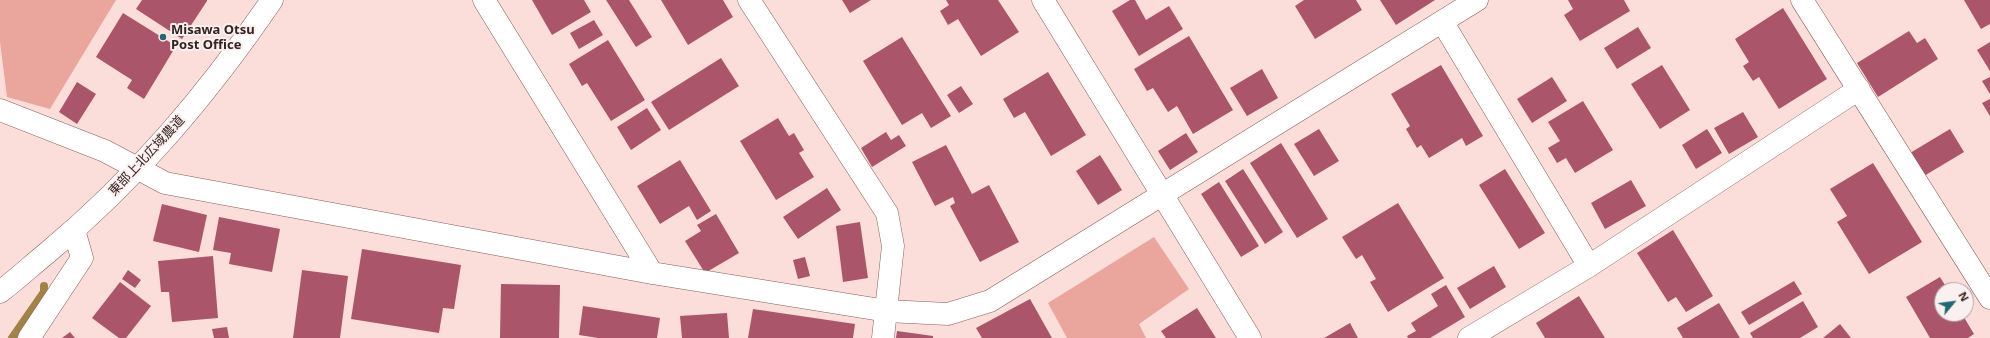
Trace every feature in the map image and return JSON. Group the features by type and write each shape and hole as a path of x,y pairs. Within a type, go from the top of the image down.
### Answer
{"street":[{"name":"東部上北広域農道","path":"0,292 74,230 139,169 206,92 272,0"},
{"path":"484,0 652,273"},
{"path":"750,0 887,213 893,246 883,338"},
{"path":"1043,0 1250,338"},
{"path":"0,110 105,151 166,183 652,273 887,311 948,314 990,301 1161,194 1443,23 1477,0"},
{"path":"1802,0 1990,298"},
{"path":"1443,23 1589,266"},
{"path":"1469,338 1589,266 1859,89"},
{"path":"29,338 82,258 74,230"}],"shaded area":[{"path":"0,0 116,0 50,109 7,97 0,42"},
{"path":"1154,237 1189,289 1139,324 1146,338 1067,338 1048,303"}],"building":[{"path":"142,0 207,1 182,39 136,9"},
{"path":"532,0 584,0 591,12 552,35"},
{"path":"606,0 629,0 652,37 636,47"},
{"path":"661,0 723,0 733,17 688,45"},
{"path":"842,0 871,0 850,13"},
{"path":"946,0 998,0 1019,32 981,56 958,19 948,25 940,11 949,5"},
{"path":"1130,0 1135,0 1146,20 1169,6 1183,29 1139,56 1112,11"},
{"path":"1304,0 1356,0 1362,10 1315,39 1295,6"},
{"path":"1380,0 1435,0 1396,25"},
{"path":"1568,0 1624,0 1630,11 1580,41 1564,15 1573,9"},
{"path":"1964,0 1990,0 1990,24 1981,29"},
{"path":"1783,8 1827,79 1779,109 1759,77 1753,81 1743,66 1749,62 1735,39"},
{"path":"123,13 176,46 144,99 127,88 132,80 96,57"},
{"path":"594,20 603,35 579,49 570,33"},
{"path":"1638,27 1651,48 1617,69 1604,48"},
{"path":"1909,31 1917,43 1925,38 1938,59 1878,97 1857,63"},
{"path":"1189,36 1233,110 1193,134 1177,106 1168,112 1153,88 1147,91 1134,69"},
{"path":"902,37 951,116 931,128 922,113 902,125 863,61"},
{"path":"608,40 645,100 611,121 587,83 582,86 569,64"},
{"path":"1990,42 1990,71 1977,50"},
{"path":"721,58 739,86 669,130 651,102"},
{"path":"1441,65 1483,136 1466,146 1462,138 1429,158 1421,145 1417,148 1406,129 1410,126 1391,94"},
{"path":"1662,65 1690,110 1660,129 1631,84"},
{"path":"1262,69 1278,98 1247,116 1230,88"},
{"path":"1048,72 1086,135 1051,156 1025,112 1014,118 1003,99"},
{"path":"1552,77 1567,101 1532,123 1517,99"},
{"path":"1990,77 1990,94 1982,81"},
{"path":"77,82 96,94 77,124 59,112"},
{"path":"961,86 973,104 959,113 947,95"},
{"path":"1990,99 1990,116 1982,103"},
{"path":"1583,101 1613,150 1575,173 1566,158 1557,163 1548,148 1560,141 1548,122"},
{"path":"647,108 661,130 631,150 617,127"},
{"path":"1743,112 1758,137 1729,154 1714,128"},
{"path":"778,118 789,136 794,133 804,150 799,153 814,177 776,200 740,141"},
{"path":"1319,129 1339,161 1314,176 1294,144"},
{"path":"1707,129 1722,153 1696,169 1682,145"},
{"path":"1950,129 1964,152 1924,176 1910,153"},
{"path":"886,132 891,140 899,135 906,146 872,167 861,148"},
{"path":"1186,133 1198,152 1170,170 1158,151"},
{"path":"1281,143 1328,219 1297,238 1250,163"},
{"path":"946,145 972,194 989,185 1019,242 980,262 950,206 955,203 953,197 935,206 912,162"},
{"path":"1100,155 1122,190 1098,205 1076,171"},
{"path":"680,160 711,211 697,220 689,206 660,224 637,186"},
{"path":"1873,163 1922,242 1869,274 1837,222 1847,216 1830,189"},
{"path":"1243,169 1283,232 1265,244 1225,181"},
{"path":"1505,169 1545,233 1519,249 1479,185"},
{"path":"1631,180 1646,206 1605,229 1591,203"},
{"path":"1219,182 1259,246 1241,257 1201,194"},
{"path":"827,188 841,210 798,239 783,217"},
{"path":"1398,203 1444,278 1388,312 1370,282 1376,279 1362,255 1356,259 1342,237"},
{"path":"162,204 207,215 199,252 153,241"},
{"path":"716,214 739,253 705,273 685,241 701,231 697,225"},
{"path":"219,217 280,229 272,272 229,264 231,253 213,250"},
{"path":"860,222 868,278 843,282 836,226"},
{"path":"1673,230 1713,296 1686,312 1676,297 1668,302 1637,253"},
{"path":"362,249 461,265 454,309 443,308 439,333 351,319"},
{"path":"213,256 218,318 172,322 169,292 161,292 158,261"},
{"path":"805,257 810,276 798,279 793,260"},
{"path":"1494,266 1506,287 1470,309 1457,288"},
{"path":"128,270 141,280 135,288 122,279"},
{"path":"302,270 348,276 340,338 293,338"},
{"path":"1940,277 1943,282 1934,282 1934,322 1967,322 1974,334 1968,338 1930,338 1906,297"},
{"path":"1794,281 1802,294 1749,325 1741,312"},
{"path":"120,282 151,306 126,338 119,338 92,318"},
{"path":"501,284 560,285 559,338 500,338"},
{"path":"1446,285 1465,317 1430,338 1408,338 1407,336 1416,331 1411,323 1438,306 1431,294"},
{"path":"1579,296 1605,338 1545,338 1536,323"},
{"path":"1030,299 1052,338 982,338 976,328"},
{"path":"1803,301 1818,327 1800,338 1753,338 1750,333"},
{"path":"1719,303 1740,338 1683,338 1677,328"},
{"path":"583,306 660,318 657,338 598,338 579,335"},
{"path":"1197,308 1216,338 1166,338 1161,331"},
{"path":"753,309 855,324 853,338 748,338"},
{"path":"727,313 729,338 682,338 680,316"},
{"path":"1350,323 1358,338 1324,338"},
{"path":"1840,324 1851,338 1823,338"},
{"path":"227,327 229,338 214,338 212,329"},
{"path":"897,331 933,336 933,338 896,338"},
{"path":"70,332 75,338 62,338"}],"waterway":[{"path":"12,338 44,292 44,286"}],"place":[{"name":"Misawa Otsu Post Office","path":"163,37"}]}
